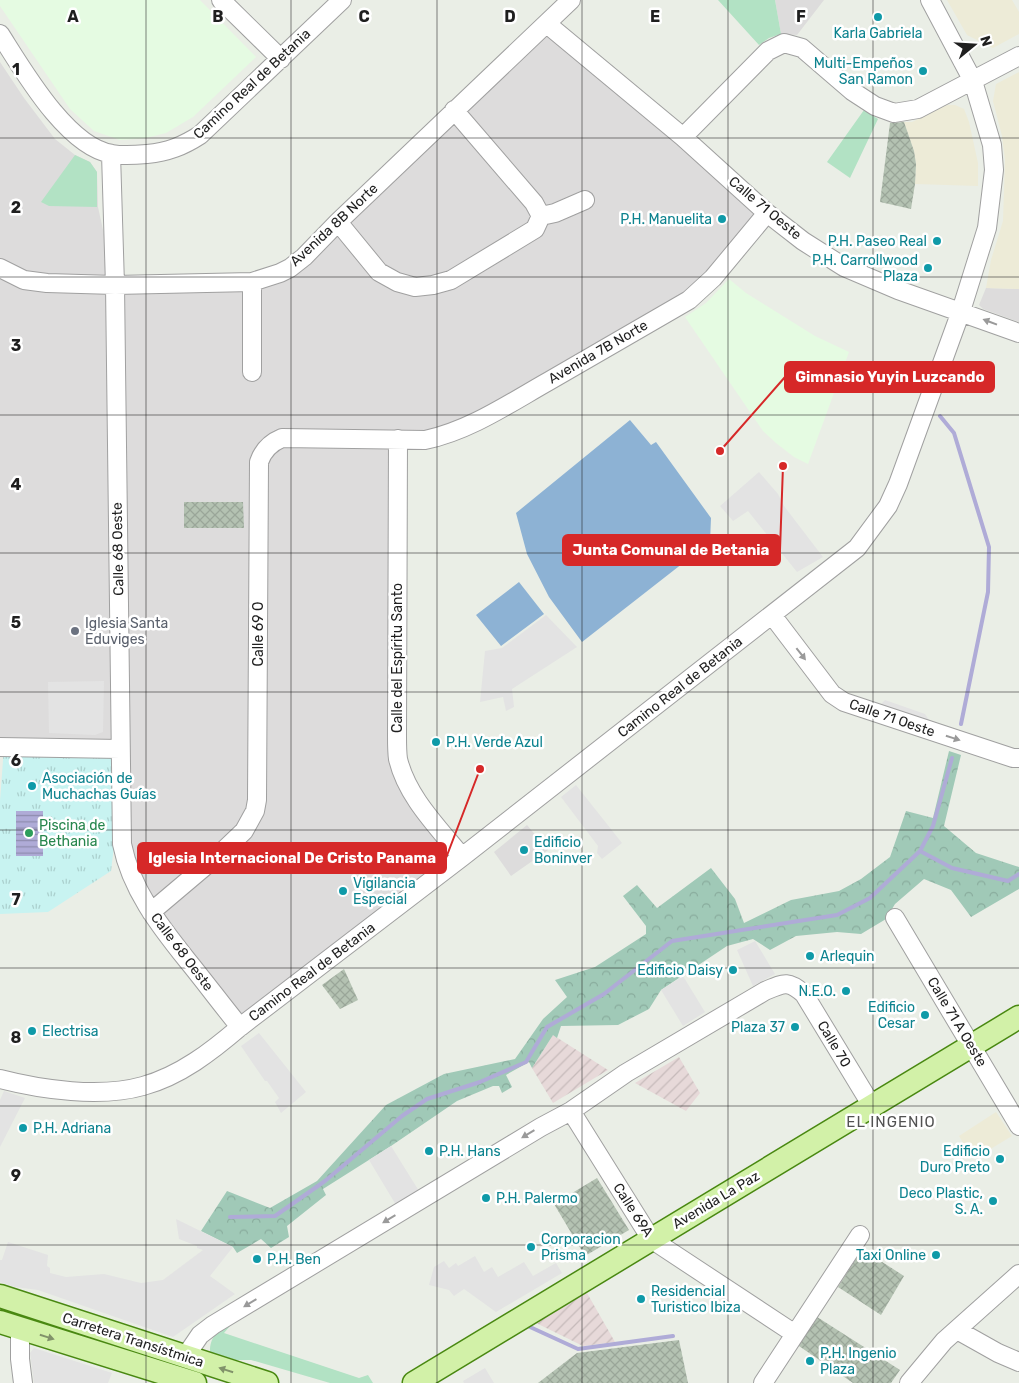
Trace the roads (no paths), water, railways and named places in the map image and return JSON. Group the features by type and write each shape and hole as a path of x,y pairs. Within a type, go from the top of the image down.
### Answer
{"main road":[{"name":"Avenida La Paz","path":"414,1383 1019,1016"},
{"name":"Carretera Transístmica","path":"0,1296 267,1383"},
{"name":"Carretera Transístmica","path":"10,1326 195,1383"}],"street":[{"path":"221,0 281,59"},
{"name":"Camino Real de Betania","path":"0,34 33,85 60,119 80,139 111,154 139,155 165,152 185,145 200,135 342,0"},
{"name":"Avenida 8B Norte","path":"0,268 24,280 47,283 115,285 252,282 280,273 304,257 454,110 571,0"},
{"name":"Camino Real de Betania","path":"0,1079 33,1086 82,1091 110,1091 143,1086 168,1076 194,1062 218,1046 240,1027 462,857 857,548 888,506 898,484 961,311 987,228 994,170 992,146 973,81 930,0"},
{"name":"Calle 71 Oeste","path":"547,24 683,137 767,213 803,241 844,267 898,290 961,311 1019,334"},
{"path":"683,137 768,51 784,43 802,48 852,91 875,106 894,113 918,109 1019,56"},
{"path":"454,110 534,203 541,216"},
{"name":"Calle 68 Oeste","path":"111,154 115,285 122,844 124,855 136,887 160,926 240,1027"},
{"path":"541,216 555,213 585,200"},
{"name":"Avenida 7B Norte","path":"398,439 425,440 443,436 473,423 689,300 713,278 767,213"},
{"path":"338,222 379,272 396,282 415,287 451,280 535,230 541,216"},
{"path":"252,282 252,372"},
{"name":"Calle 69 O","path":"151,912 222,852 244,830 255,811 257,791 258,462 262,453 274,441 282,438 398,439"},
{"name":"Calle del Espíritu Santo","path":"398,439 398,758 407,783 421,806 462,857"},
{"name":"Calle 71 Oeste","path":"772,615 832,694 844,702 1013,758 1019,758"},
{"path":"0,747 120,749"},
{"name":"Calle 71 A Oeste","path":"895,918 1019,1126"},
{"name":"Calle 70","path":"571,1111 626,1073 765,991 782,984 794,986 804,994 872,1106"},
{"path":"185,1357 200,1335 213,1325 541,1127 571,1111"},
{"name":"Calle 69A","path":"571,1111 651,1239 795,1334"},
{"path":"763,1383 860,1235"},
{"path":"909,1383 944,1341 1019,1274"},
{"path":"10,1326 20,1359 23,1383"},
{"path":"957,1330 998,1353 1019,1362"}],"waterway":[{"path":"940,416 954,433 989,547 988,592 961,724"},
{"path":"920,851 933,826 952,758"},
{"path":"230,1217 275,1216 325,1181 402,1116 427,1099 480,1082 526,1062 547,1027 604,994 672,941 837,915 870,898 920,851 952,868 1008,881 1019,874"},
{"path":"530,1327 578,1349 673,1336"}],"place":[{"name":"Karla Gabriela","path":"878,17"},
{"name":"Multi-Empeños San Ramon","path":"923,71"},
{"name":"P.H. Manuelita","path":"722,219"},
{"name":"P.H. Paseo Real","path":"937,241"},
{"name":"P.H. Carrollwood Plaza","path":"928,268"},
{"name":"Gimnasio Yuyin Luzcando","path":"720,451"},
{"name":"Junta Comunal de Betania","path":"783,466"},
{"name":"Iglesia Santa Eduviges","path":"75,631"},
{"name":"P.H. Verde Azul","path":"436,742"},
{"name":"Iglesia Internacional De Cristo Panama","path":"480,769"},
{"name":"Asociación de Muchachas Guías","path":"32,786"},
{"name":"Piscina de Bethania","path":"29,833"},
{"name":"Edificio Boninver","path":"524,850"},
{"name":"Vigilancia Especial","path":"343,891"},
{"name":"Arlequin","path":"810,956"},
{"name":"Edificio Daisy","path":"733,970"},
{"name":"N.E.O.","path":"846,991"},
{"name":"Edificio Cesar","path":"925,1015"},
{"name":"Plaza 37","path":"795,1027"},
{"name":"Electrisa","path":"32,1031"},
{"name":"P.H. Adriana","path":"23,1128"},
{"name":"P.H. Hans","path":"429,1151"},
{"name":"Edificio Duro Preto","path":"1000,1159"},
{"name":"P.H. Palermo","path":"486,1198"},
{"name":"Deco Plastic, S. A.","path":"993,1201"},
{"name":"Corporacion Prisma","path":"531,1247"},
{"name":"Taxi Online","path":"936,1255"},
{"name":"P.H. Ben","path":"257,1259"},
{"name":"Residencial Turistico Ibiza","path":"641,1299"},
{"name":"P.H. Ingenio Plaza","path":"810,1361"}],"district":[{"name":"EL INGENIO","path":"891,1122"}]}
